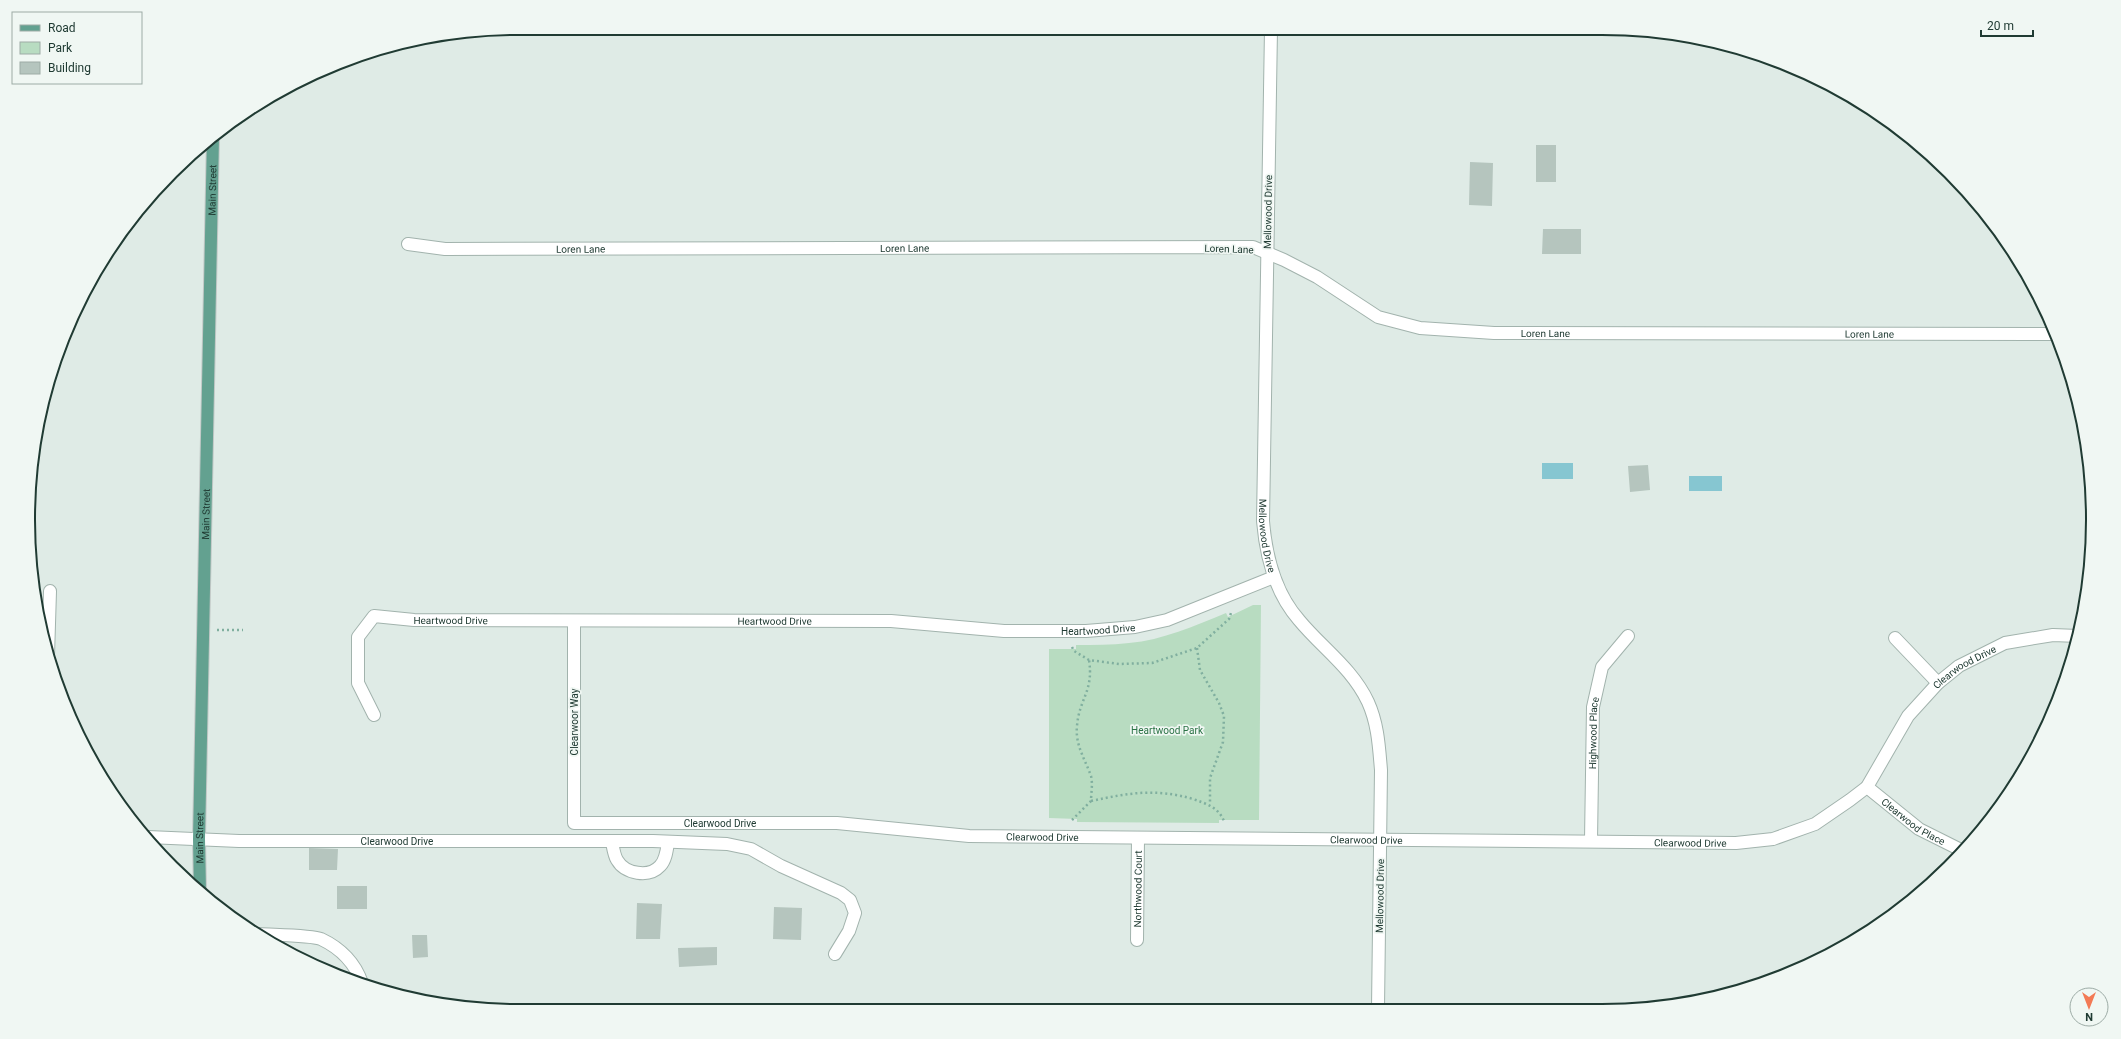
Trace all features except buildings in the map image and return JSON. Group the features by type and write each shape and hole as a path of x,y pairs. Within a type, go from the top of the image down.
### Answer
{"main road":[{"name":"Main Street","path":"200,884 199,839 202,630 213,145"}],"street":[{"name":"Mellowood Drive","path":"1271,35 1263,521 1265,543 1274,577 1284,600 1298,620 1345,666 1367,701 1378,735 1381,770 1378,1004"},
{"name":"Loren Lane","path":"408,244 445,249 1253,248 1268,253 1317,278 1378,317 1420,328 1494,333 2049,334"},
{"name":"Heartwood Drive","path":"374,715 358,683 358,637 374,616 414,620 891,621 1004,631 1086,631 1135,627 1167,620 1274,577"},
{"path":"49,632 50,591"},
{"name":"Clearwoor Way","path":"574,621 574,823"},
{"name":"Clearwood Drive","path":"574,823 837,823 968,836 1736,843 1773,839 1815,824 1867,787 1908,716 1938,683 1960,666 2005,644 2052,635 2071,636"},
{"name":"Highwood Place","path":"1591,841 1593,707 1602,667 1628,636"},
{"path":"1896,638 1938,683"},
{"name":"Clearwood Place","path":"1867,787 1919,829 1957,848"},
{"name":"Clearwood Drive","path":"154,837 239,841 668,842 727,844 751,849 781,866 841,893 850,900 855,913 850,931 835,954"},
{"name":"Northwood Court","path":"1137,940 1138,838"},
{"path":"612,842 616,859 624,867 634,872 644,873 653,871 661,865 668,842"},
{"path":"271,935 320,939 348,958 358,971 360,976"}],"path":[{"path":"1072,647 1074,651 1089,660 1119,664 1152,663 1197,648 1229,619 1231,613"},
{"path":"202,630 243,630"},
{"path":"1197,648 1200,670 1219,703 1224,716 1224,742 1210,778 1210,804"},
{"path":"1089,660 1091,683 1079,711 1076,727 1078,745 1091,778 1091,801"},
{"path":"1072,820 1091,801 1136,792 1157,792 1180,795 1210,804 1221,814 1224,821"}],"green space":[{"name":"Heartwood Park","path":"1253,605 1261,605 1259,820 1219,820 1219,823 1077,822 1077,819 1049,818 1049,649 1076,649 1076,645 1122,644 1154,639 1178,632 1226,613 1228,617"}],"water":[{"path":"1542,463 1573,463 1573,479 1542,479"},
{"path":"1689,476 1722,476 1722,491 1689,491"}]}
